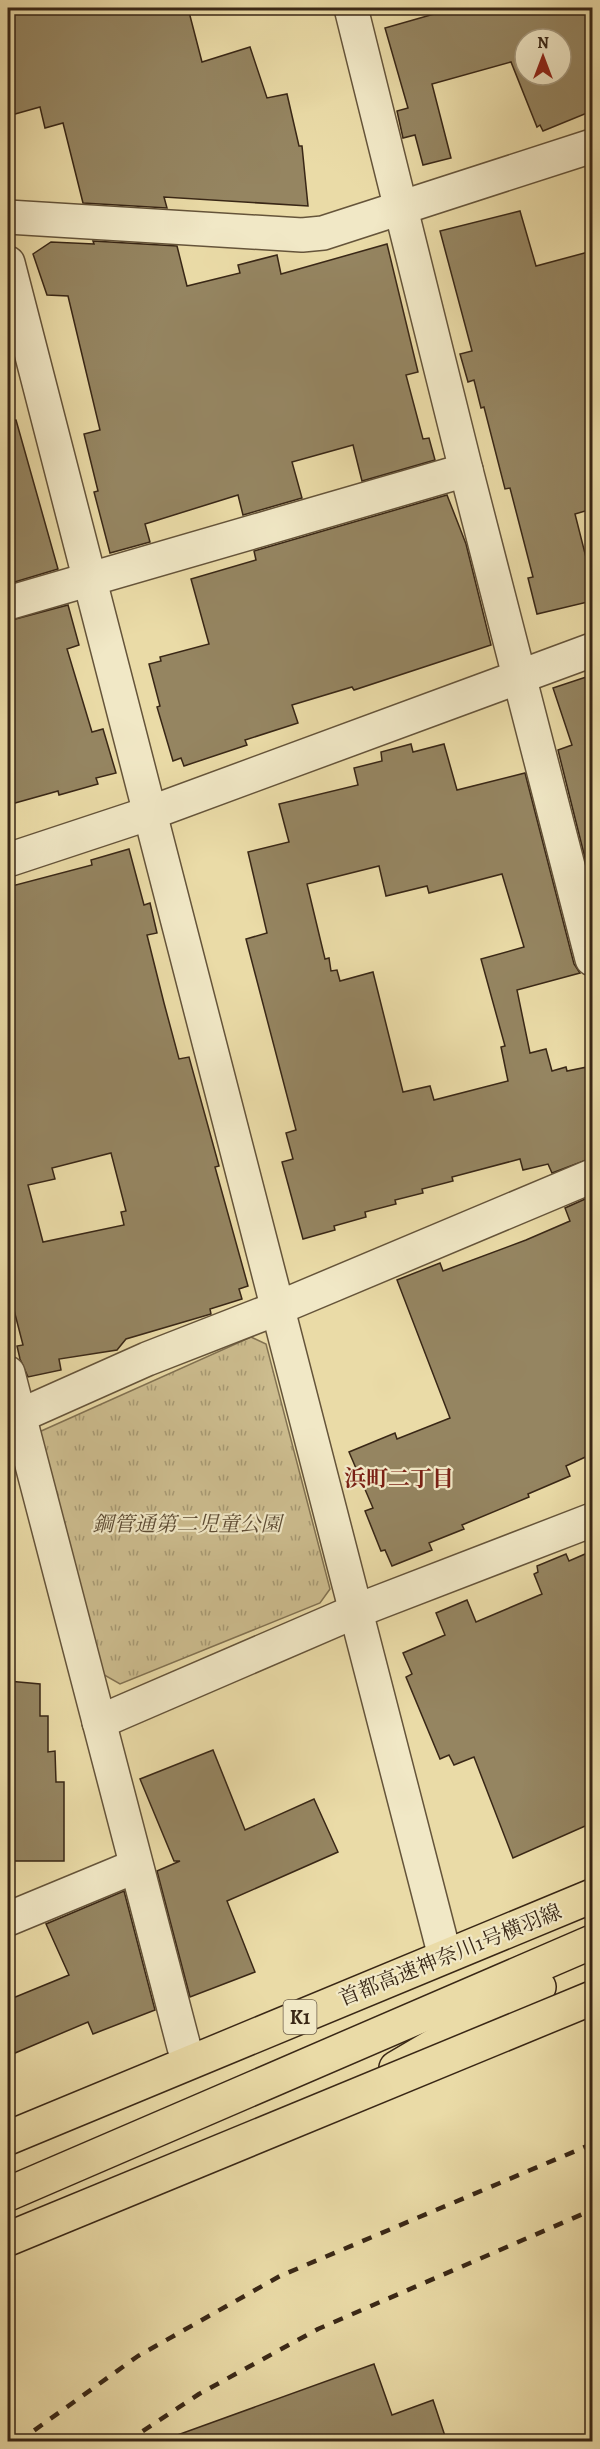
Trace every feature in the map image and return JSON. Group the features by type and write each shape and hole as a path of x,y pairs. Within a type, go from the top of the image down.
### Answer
{"highway":[{"name":"首都高速神奈川1号横羽線","path":"8,2138 592,1896"},
{"path":"8,2194 592,1941"},
{"path":"270,2142 508,2002 592,1962"},
{"path":"8,2239 592,1998"}],"street":[{"path":"351,8 403,208 518,676 592,959"},
{"path":"8,217 302,235 323,233 592,146"},
{"path":"8,263 442,1945"},
{"path":"8,603 466,470"},
{"path":"8,860 150,813 592,650"},
{"path":"13,1418 147,1359 278,1308 592,1176"},
{"path":"8,1373 13,1418 99,1722 184,2047"},
{"path":"99,1722 356,1611 592,1520"},
{"path":"8,1919 136,1866"}],"green space":[{"name":"鋼管通第二児童公園","path":"251,1337 266,1344 330,1589 320,1603 120,1684 99,1672 39,1432"}],"building":[{"path":"8,8 188,8 202,62 250,47 267,98 287,94 299,146 302,146 308,206 164,197 167,208 83,203 63,123 45,128 40,107 8,116"},
{"path":"455,8 592,8 592,111 543,131 540,125 537,127 521,87 573,87 573,27 513,27 513,67 511,62 432,84 451,158 423,165 415,135 403,138 397,111 408,108 385,28"},
{"path":"520,211 536,266 592,251 592,509 575,514 592,581 592,601 537,614 528,578 533,577 510,488 505,489 484,407 481,408 474,380 468,382 460,354 472,351 440,231"},
{"path":"93,241 177,246 187,286 240,273 238,265 277,255 281,274 387,244 418,372 406,375 423,439 429,438 435,460 362,481 353,445 292,462 302,498 243,515 238,495 145,524 150,542 110,553 94,492 98,491 84,434 100,430 68,296 47,295 33,254 51,242 94,244"},
{"path":"16,420 58,569 8,584 8,421"},
{"path":"447,495 466,544 491,645 354,690 352,687 292,705 298,723 245,740 247,745 184,766 181,758 173,761 157,707 160,706 149,664 161,661 160,657 209,644 191,579 256,560 254,551"},
{"path":"68,605 79,645 67,649 92,732 103,729 116,773 96,778 98,784 59,795 58,791 8,805 8,621"},
{"path":"592,675 592,886 558,750 572,745 553,688"},
{"path":"411,744 413,752 444,744 457,790 525,773 574,964 580,973 517,990 530,1053 546,1049 552,1071 566,1067 567,1071 592,1066 592,1158 552,1173 548,1164 523,1170 520,1159 452,1177 453,1181 422,1189 423,1193 395,1200 396,1204 365,1212 366,1217 334,1226 335,1230 303,1239 282,1162 293,1159 286,1133 296,1130 246,939 267,933 248,852 289,842 279,804 358,785 354,768 382,761 381,752","holes":["379,866 386,896 427,886 429,893 502,874 524,947 481,959 505,1046 501,1047 508,1081 434,1100 430,1086 403,1092 373,972 340,981 337,970 331,971 329,958 325,959 307,884"]},
{"path":"129,849 144,905 150,903 157,933 147,935 164,1003 179,1059 189,1057 219,1166 215,1167 248,1286 239,1289 242,1299 210,1309 211,1314 126,1339 117,1350 59,1359 61,1370 28,1377 17,1346 23,1345 8,1287 8,887 92,865 91,860","holes":["111,1153 126,1211 121,1212 124,1225 43,1242 28,1185 55,1179 52,1168"]},
{"path":"592,1196 592,1454 566,1466 570,1476 528,1494 529,1497 462,1525 464,1529 429,1543 432,1550 392,1566 385,1550 381,1551 365,1511 373,1508 349,1452 395,1433 397,1439 450,1418 397,1280 440,1263 443,1271 526,1240 570,1221 565,1208"},
{"path":"592,1551 592,1823 513,1858 474,1757 454,1765 449,1755 440,1759 406,1677 412,1674 403,1653 445,1635 436,1613 467,1600 476,1622 542,1594 534,1574 538,1572 537,1566 566,1554 569,1561"},
{"path":"8,1681 40,1684 40,1716 48,1716 48,1752 55,1751 56,1782 64,1782 64,1861 8,1861"},
{"path":"213,1750 245,1830 314,1799 338,1852 227,1901 255,1972 190,1997 157,1871 180,1861 174,1861 140,1779"},
{"path":"124,1891 155,2010 93,2034 88,2022 8,2056 8,2000 69,1975 46,1924"},
{"path":"374,2364 392,2415 433,2400 447,2442 169,2442 169,2438"}],"railway":[{"path":"18,2442 138,2356 280,2276 592,2144"},
{"path":"126,2442 199,2394 318,2329 592,2210"}],"district":[{"name":"浜町二丁目","path":"399,1479"}]}
